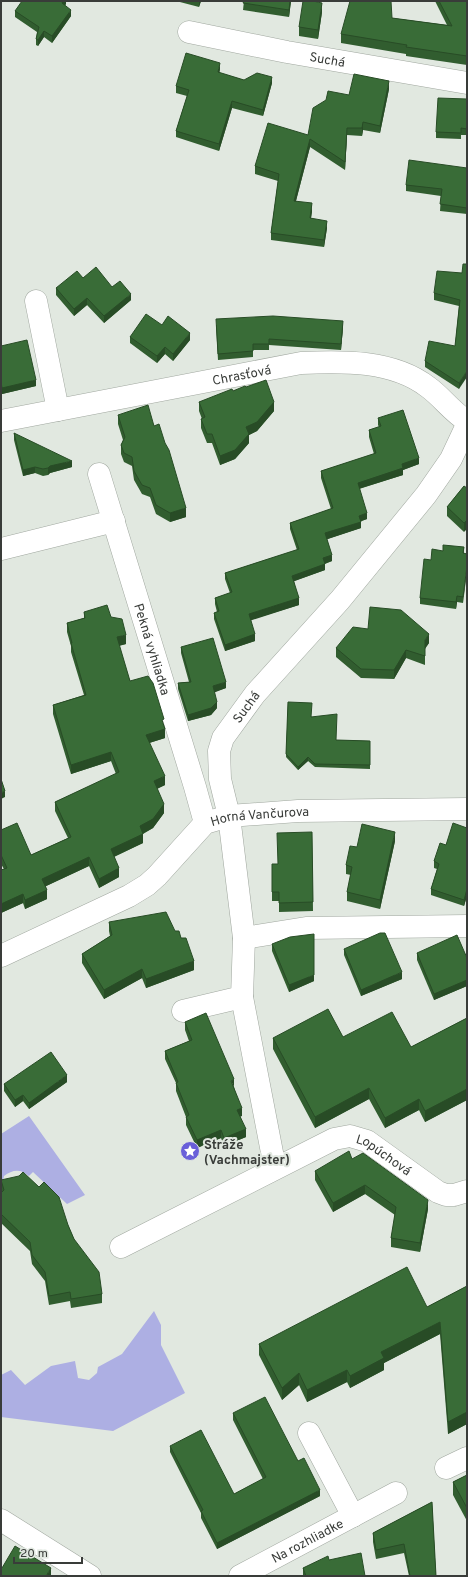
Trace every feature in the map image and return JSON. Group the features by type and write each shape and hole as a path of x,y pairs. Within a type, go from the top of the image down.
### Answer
{"street":[{"name":"Suchá","path":"189,32 295,53 467,83"},
{"path":"36,301 58,410"},
{"name":"Chrasťová","path":"1,421 301,363 331,362 380,366 402,372 413,377 437,394 457,415 467,421"},
{"name":"Suchá","path":"242,997 244,938 230,816 220,779 219,751 223,738 254,694 340,600 426,495 451,460 467,425"},
{"name":"Pekná vyhliadka","path":"99,474 205,823"},
{"path":"1,548 114,522"},
{"name":"Horná Vančurova","path":"1,956 129,896 147,884 205,823 230,816 298,811 467,809"},
{"path":"244,938 306,928 467,926"},
{"path":"183,1011 242,997 275,1168"},
{"name":"Lopúchová","path":"122,1247 334,1139 350,1136 367,1141 438,1192 454,1195 467,1191"},
{"name":"Na rozhliadke","path":"309,1433 353,1516"},
{"path":"446,1468 467,1458"},
{"name":"Na rozhliadke","path":"240,1576 396,1493"},
{"path":"1,1520 90,1576"}],"shaded area":[{"path":"29,1116 85,1195 67,1204 33,1172 29,1176 26,1173 19,1171 10,1172 4,1176 1,1189 1,1134"},
{"path":"154,1311 161,1325 161,1345 185,1393 113,1431 1,1417 1,1375 11,1370 25,1385 51,1366 75,1361 78,1378 89,1380 97,1373 98,1367 122,1354"}],"building":[{"path":"22,1 63,1 62,3 71,10 52,36 44,31 38,40 36,39 39,27 15,11"},
{"path":"244,1 290,1 289,10 243,3"},
{"path":"303,1 322,3 318,30 299,27"},
{"path":"350,1 391,1 392,18 452,26 439,1 467,1 467,56 406,47 407,45 341,34"},
{"path":"186,53 220,63 218,72 244,80 257,73 272,77 263,110 232,101 219,144 176,131 189,90 176,86"},
{"path":"354,74 389,81 380,126 363,122 362,128 347,128 345,162 310,139 294,201 312,203 310,218 327,221 324,240 271,233 279,174 255,166 268,123 308,135 313,108 326,100 328,91 349,95"},
{"path":"438,98 467,99 467,129 461,128 461,133 436,132"},
{"path":"409,160 467,168 467,208 440,204 442,189 406,185"},
{"path":"463,264 467,264 467,371 459,383 425,361 429,341 455,346 460,300 434,293 437,271 462,273"},
{"path":"96,267 112,287 120,281 131,294 104,316 87,298 74,309 56,288 77,271 83,278"},
{"path":"146,314 162,325 168,316 190,333 173,354 165,347 157,356 130,337"},
{"path":"273,316 343,321 341,344 269,339 269,344 253,344 253,351 218,354 216,319"},
{"path":"27,340 36,380 2,388 1,346"},
{"path":"266,380 274,402 257,422 246,427 249,434 235,450 220,456 212,434 207,434 201,419 205,417 199,402 232,389 233,391"},
{"path":"148,405 154,426 159,424 165,443 169,450 186,508 170,513 156,505 150,488 142,485 134,471 132,457 124,453 121,445 125,437 118,415"},
{"path":"403,410 419,458 402,464 403,468 358,483 367,513 359,516 361,522 325,533 332,555 323,558 325,564 292,576 299,598 249,614 255,634 225,645 214,613 219,611 215,598 232,592 225,573 299,549 290,523 333,508 321,471 376,453 369,430 381,426 378,418"},
{"path":"14,433 72,461 43,469 35,467 23,470"},
{"path":"464,486 467,488 467,520 464,523 447,507"},
{"path":"443,545 464,547 463,553 467,554 463,597 457,596 456,602 420,598 424,559 431,560 432,549 443,551"},
{"path":"107,605 111,617 122,619 126,635 117,637 130,681 148,676 153,683 164,719 162,720 165,729 146,735 165,776 154,781 164,804 153,819 140,826 143,834 111,849 119,868 99,879 89,857 42,879 47,890 25,900 23,894 1,904 1,870 7,868 1,855 1,830 17,823 31,855 71,837 55,802 119,772 111,752 71,765 53,705 86,695 71,643 67,623 85,618 84,612"},
{"path":"370,607 401,610 429,634 425,640 425,656 406,650 394,670 361,669 336,648 353,627 368,629"},
{"path":"213,638 226,682 213,686 217,702 211,708 188,715 178,683 191,682 181,647"},
{"path":"288,702 312,703 311,717 337,714 336,740 370,741 370,765 315,764 308,757 298,767 286,754"},
{"path":"1,779 5,791 1,793"},
{"path":"453,823 467,828 467,889 464,900 431,889 439,864 434,861 440,843 446,845"},
{"path":"362,824 395,832 380,900 347,892 352,867 346,865 350,846 357,847"},
{"path":"312,832 313,902 279,903 279,892 272,892 272,864 278,864 277,833"},
{"path":"166,912 175,931 179,931 181,938 186,938 194,961 146,979 142,969 104,990 82,954 112,935 109,922"},
{"path":"380,933 385,933 402,972 361,990 344,949"},
{"path":"314,934 314,975 289,985 272,944 290,937"},
{"path":"457,935 467,958 467,980 434,994 417,953"},
{"path":"328,1009 343,1037 392,1012 411,1047 467,1018 467,1089 425,1111 419,1099 385,1118 369,1088 315,1117 273,1038"},
{"path":"206,1013 234,1079 231,1081 242,1108 237,1110 246,1129 224,1138 221,1130 197,1140 186,1117 189,1115 176,1083 178,1082 165,1051 192,1040 185,1022"},
{"path":"51,1052 67,1075 29,1103 23,1095 15,1100 4,1084"},
{"path":"349,1151 352,1159 363,1153 428,1200 420,1243 391,1238 396,1207 365,1185 333,1203 315,1171"},
{"path":"23,1172 39,1187 44,1182 59,1197 74,1239 99,1272 102,1294 71,1299 70,1292 49,1296 45,1272 32,1255 30,1242 1,1214 1,1193 4,1190 1,1180 19,1176"},
{"path":"407,1267 427,1307 467,1286 467,1412 448,1422 440,1322 381,1352 384,1358 350,1376 347,1370 307,1390 299,1373 282,1388 259,1344"},
{"path":"265,1397 298,1461 304,1458 320,1490 217,1543 201,1511 203,1510 170,1446 201,1430 234,1494 266,1477 233,1413"},
{"path":"467,1475 467,1508 453,1482"},
{"path":"432,1502 436,1576 410,1576 404,1544 376,1550 373,1533"},
{"path":"15,1546 51,1568 46,1576 1,1576 1,1567 2,1568"},
{"path":"361,1553 365,1576 306,1576 303,1568 328,1556 329,1560"}],"place":[{"name":"Stráže (Vachmajster)","path":"190,1151"}]}
